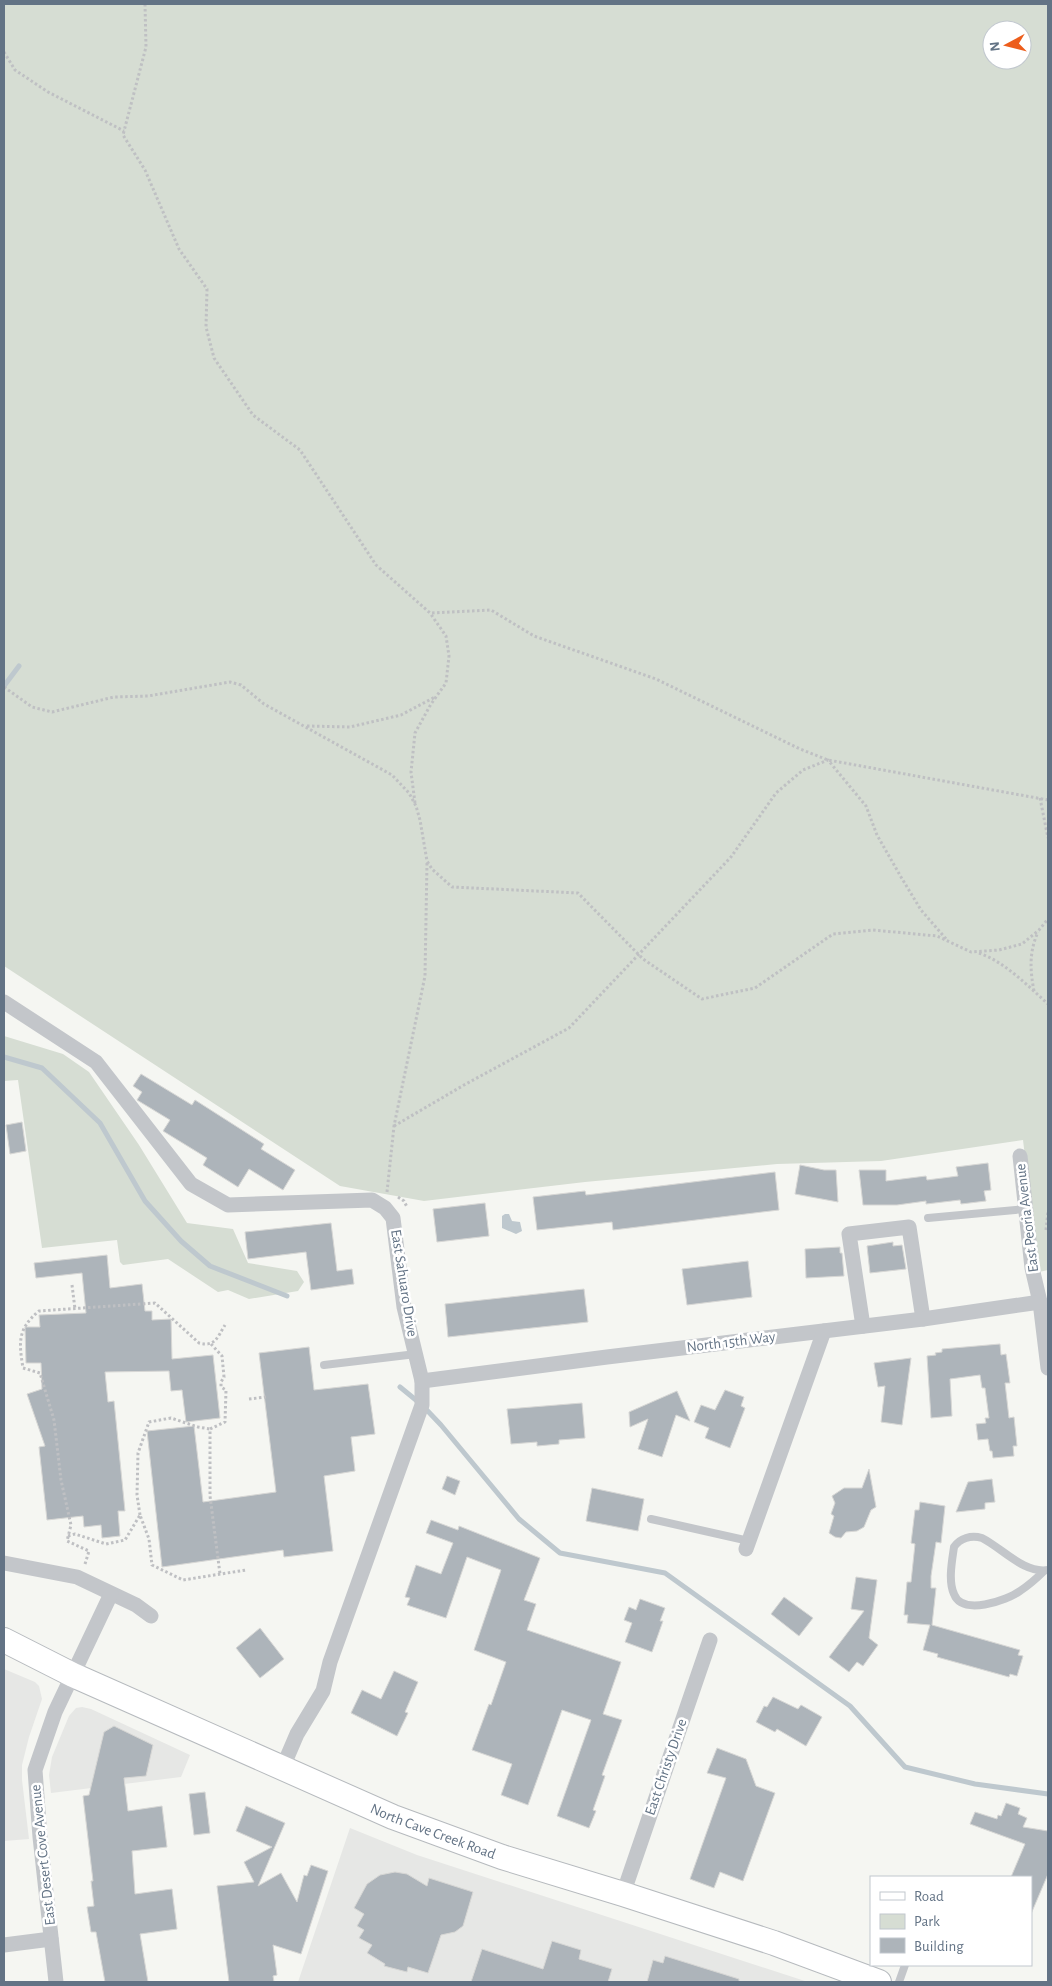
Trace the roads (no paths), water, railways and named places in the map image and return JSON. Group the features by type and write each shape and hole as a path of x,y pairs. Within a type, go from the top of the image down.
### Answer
{"main road":[{"name":"North Cave Creek Road","path":"4,1640 73,1674 282,1769 444,1837 796,1951 879,1982"}],"street":[{"name":"East Sahuaro Drive","path":"4,1002 96,1062 191,1184 228,1205 372,1200 386,1208 393,1218 404,1307 422,1381 422,1405 330,1662 323,1691 297,1734 282,1769"},
{"name":"East Peoria Avenue","path":"1020,1156 1032,1268 1040,1302 1048,1368"},
{"path":"863,1326 849,1234 909,1227 923,1319"},
{"name":"North 15th Way","path":"422,1381 824,1332 1040,1302"},
{"path":"747,1545 824,1332"},
{"path":"4,1563 79,1578 136,1605 150,1616"},
{"name":"East Desert Cove Avenue","path":"56,1982 36,1796 35,1770 55,1712 111,1594"},
{"name":"East Christy Drive","path":"623,1894 710,1640"},
{"path":"4,1945 51,1939"}],"lane":[{"path":"928,1218 1025,1209"},
{"path":"324,1365 416,1354"},
{"path":"651,1519 747,1545"},
{"path":"982,1538 1015,1560 1046,1571 1020,1592 1007,1599 972,1606 964,1604 953,1594 954,1548 957,1542 962,1539 982,1538"},
{"path":"899,1982 905,1966"}],"waterway":[{"path":"4,686 19,666"},
{"path":"4,1057 42,1068 100,1123 145,1201 181,1241 210,1266 287,1296"},
{"path":"400,1387 422,1405 441,1425 519,1519 560,1553 665,1573 850,1706 905,1767 975,1784 1048,1794"}]}
